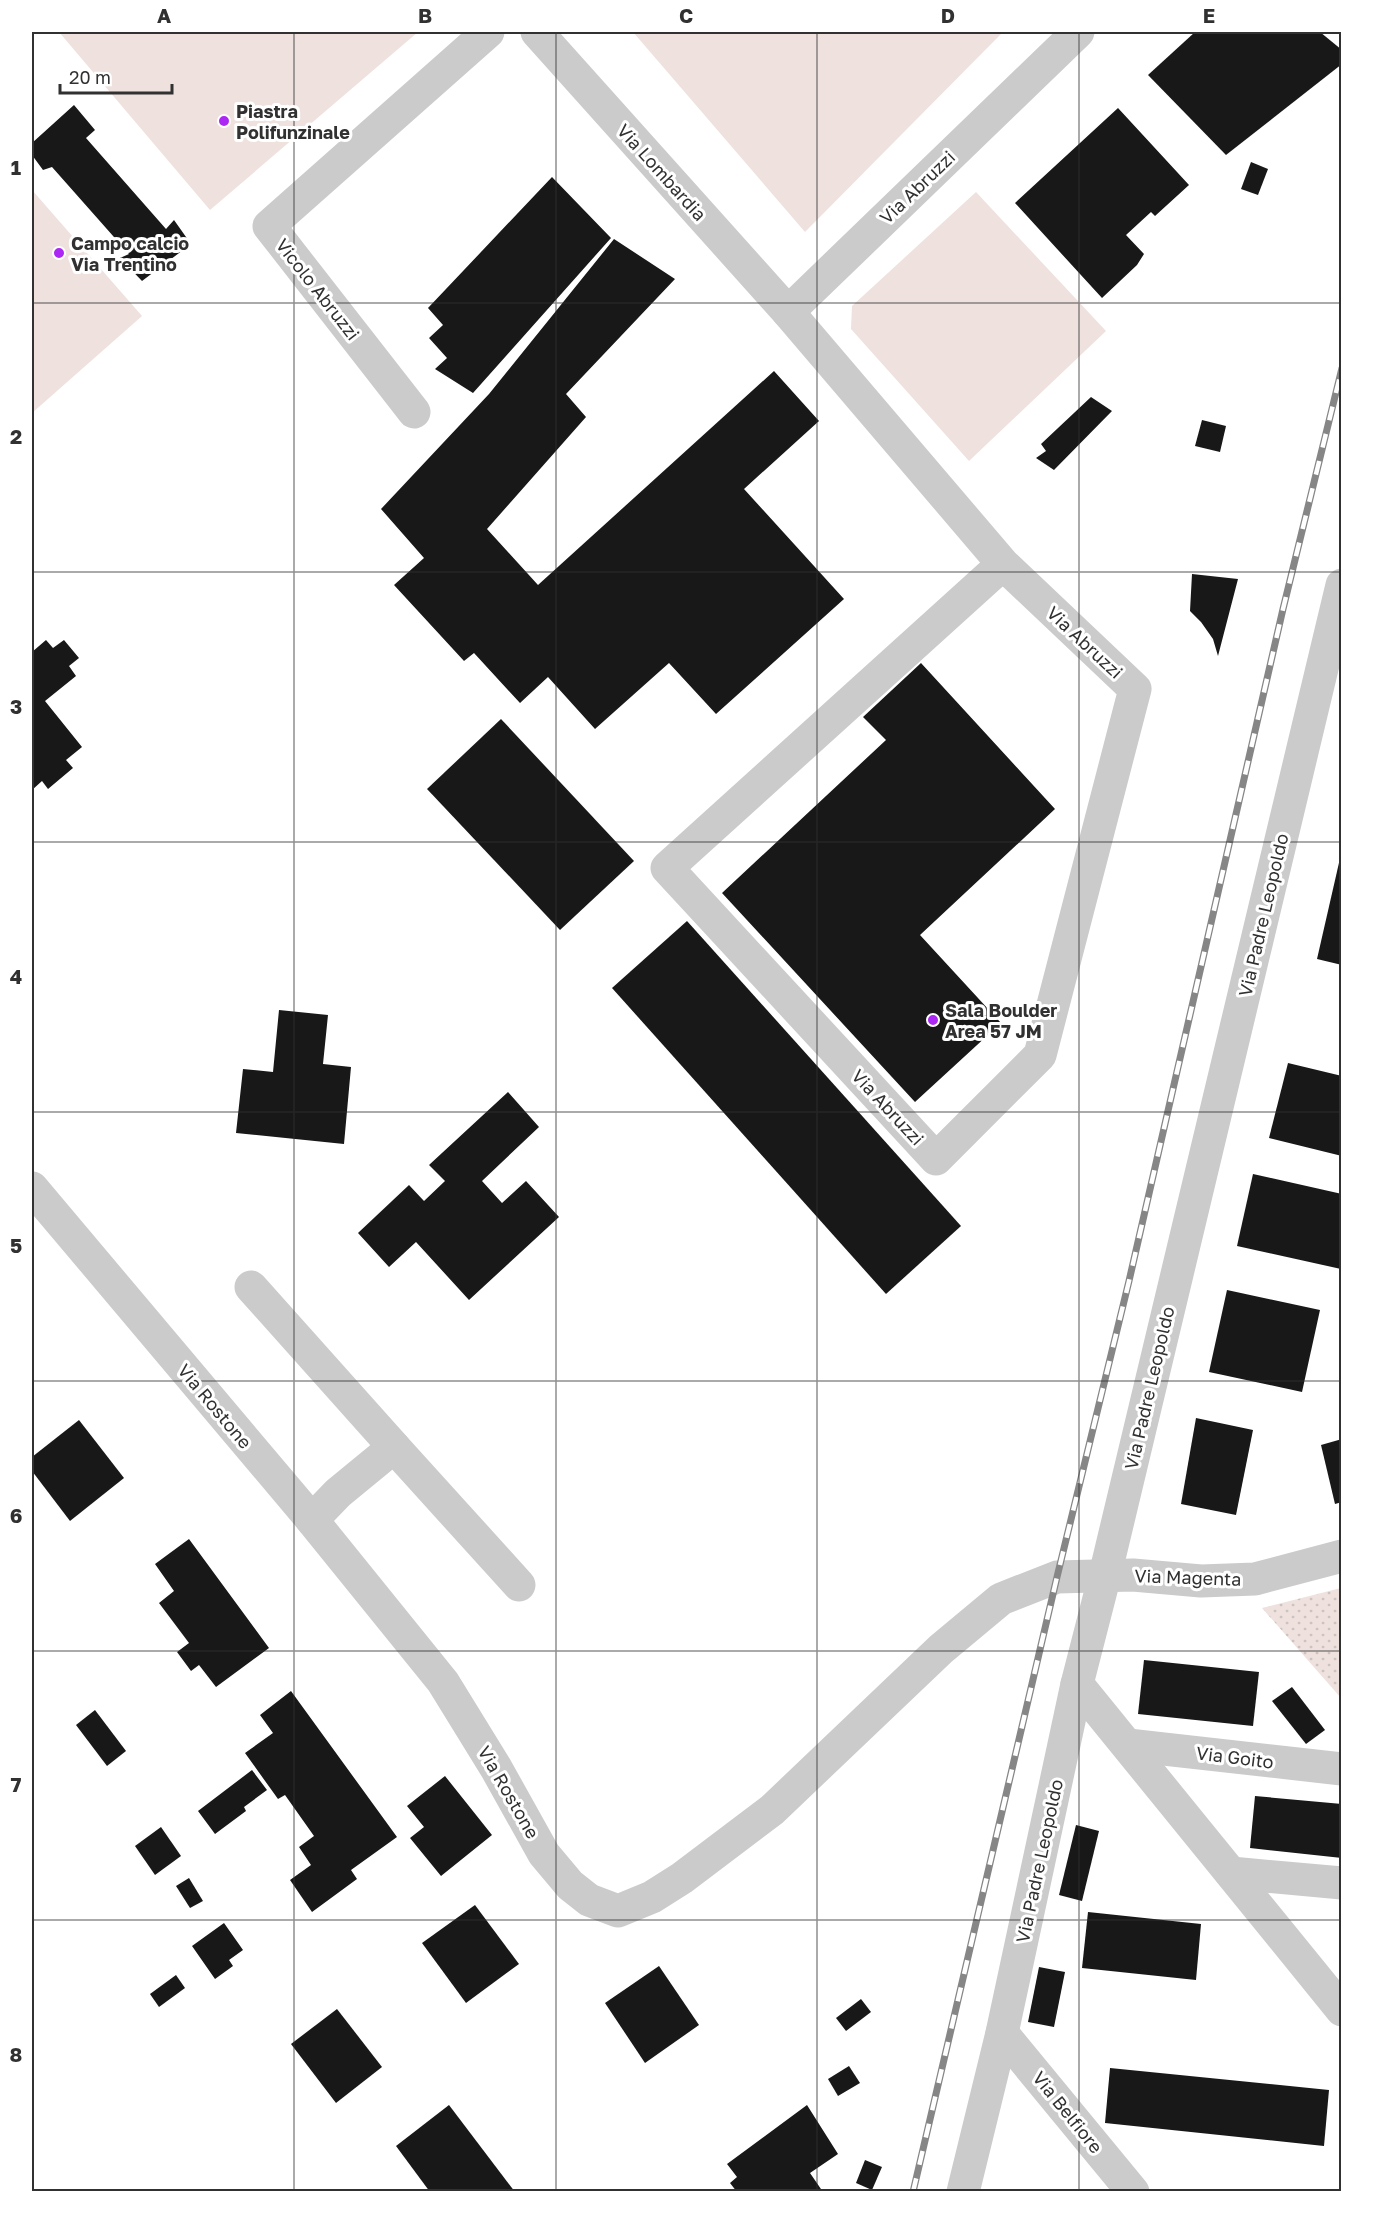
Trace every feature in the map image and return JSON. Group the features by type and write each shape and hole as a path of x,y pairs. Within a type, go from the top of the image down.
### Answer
{"street":[{"name":"Vicolo Abruzzi","path":"414,412 269,226 488,32"},
{"name":"Via Lombardia","path":"537,32 788,312"},
{"name":"Via Abruzzi","path":"1003,564 667,868 936,1160 1040,1055 1135,689 1003,564 788,312 1078,32"},
{"name":"Via Padre Leopoldo","path":"963,2192 1002,2033 1077,1684 1341,585"},
{"name":"Via Rostone","path":"32,1188 312,1520 443,1682 496,1768 544,1854 570,1885 589,1900 618,1911 652,1897 682,1878 772,1810 941,1649 1001,1599 1057,1577 1105,1575"},
{"path":"251,1287 519,1585"},
{"path":"312,1520 339,1493 394,1447"},
{"name":"Via Magenta","path":"1105,1575 1201,1581 1255,1579 1341,1556"},
{"path":"1077,1684 1341,2010"},
{"name":"Via Goito","path":"1128,1745 1341,1769"},
{"path":"1231,1873 1341,1883"},
{"name":"Via Belfiore","path":"1002,2033 1133,2192"}],"shaded area":[{"name":"Piastra Polifunzinale","path":"59,32 418,32 210,210"},
{"path":"633,32 1003,32 805,232"},
{"name":"Campo calcio Via Trentino","path":"32,190 142,316 32,413"},
{"path":"976,192 1106,331 969,461 851,329 852,306"},
{"path":"1342,1588 1341,1698 1262,1608"}],"building":[{"path":"1195,32 1320,32 1342,50 1342,64 1226,155 1148,75"},
{"path":"74,105 95,130 86,138 166,229 174,220 191,244 142,281 120,258 129,254 52,167 43,170 32,155 32,143"},
{"path":"1118,108 1189,185 1155,216 1151,212 1126,235 1144,254 1137,265 1102,298 1015,203"},
{"path":"1251,162 1268,169 1258,195 1241,189"},
{"path":"552,177 611,238 473,393 435,369 447,358 429,338 443,325 428,308"},
{"path":"614,239 675,279 566,394 586,417 487,529 538,585 774,371 819,421 744,489 844,599 716,714 669,663 595,729 548,677 520,703 474,653 464,661 394,585 424,558 381,509 489,394"},
{"path":"1091,397 1112,411 1054,470 1036,458 1046,451 1041,444"},
{"path":"1202,420 1226,426 1220,452 1195,446"},
{"path":"1192,574 1238,579 1218,656 1213,639 1190,611"},
{"path":"46,640 53,648 64,640 79,658 69,666 76,676 45,701 82,747 66,760 73,768 48,789 42,781 32,790 32,652"},
{"path":"921,663 1055,809 920,935 1001,1023 915,1102 722,893 886,740 863,717"},
{"path":"501,719 634,861 560,930 427,789"},
{"path":"1342,854 1342,965 1317,959"},
{"path":"687,921 961,1226 886,1294 612,988"},
{"path":"279,1010 328,1015 323,1064 351,1067 344,1144 236,1133 243,1069 273,1072"},
{"path":"1288,1063 1342,1076 1342,1156 1269,1138"},
{"path":"508,1092 539,1127 482,1181 502,1203 526,1181 559,1217 469,1300 416,1242 389,1267 358,1233 409,1185 424,1201 445,1181 429,1165"},
{"path":"1253,1174 1342,1194 1341,1269 1237,1246"},
{"path":"1227,1290 1320,1310 1302,1392 1209,1372"},
{"path":"1196,1418 1253,1430 1236,1515 1181,1504"},
{"path":"79,1420 124,1478 70,1521 32,1471 32,1457"},
{"path":"1342,1439 1342,1502 1335,1504 1321,1445"},
{"path":"189,1539 269,1648 216,1687 199,1665 191,1671 177,1652 189,1643 159,1603 174,1591 155,1564"},
{"path":"1144,1660 1259,1672 1253,1726 1138,1714"},
{"path":"1292,1687 1325,1730 1306,1744 1272,1701"},
{"path":"291,1691 397,1837 351,1870 357,1879 312,1912 290,1880 311,1865 299,1847 314,1836 285,1795 278,1799 245,1753 273,1733 260,1715"},
{"path":"95,1710 126,1751 107,1766 76,1725"},
{"path":"252,1770 267,1790 244,1807 246,1811 215,1834 198,1811"},
{"path":"445,1776 492,1835 441,1876 410,1838 424,1827 407,1806"},
{"path":"1255,1796 1342,1804 1342,1858 1250,1848"},
{"path":"1076,1825 1099,1831 1082,1901 1059,1895"},
{"path":"161,1827 181,1856 155,1875 135,1846"},
{"path":"189,1878 203,1901 190,1908 176,1886"},
{"path":"475,1905 519,1964 466,2003 422,1943"},
{"path":"1088,1912 1201,1924 1196,1980 1082,1968"},
{"path":"224,1923 243,1950 229,1960 233,1966 215,1979 192,1946"},
{"path":"659,1966 699,2025 645,2063 605,2003"},
{"path":"1039,1967 1065,1972 1054,2027 1028,2022"},
{"path":"176,1975 185,1988 159,2007 150,1994"},
{"path":"861,1999 871,2012 846,2031 836,2018"},
{"path":"337,2009 382,2067 336,2103 291,2044"},
{"path":"849,2066 860,2083 838,2096 828,2079"},
{"path":"1110,2068 1329,2090 1324,2146 1105,2123"},
{"path":"449,2105 515,2192 430,2192 396,2146"},
{"path":"807,2105 838,2154 810,2173 823,2192 737,2192 730,2183 737,2177 727,2164"},
{"path":"865,2160 882,2167 872,2190 856,2183"}],"railway":[{"path":"913,2192 1129,1281 1283,609 1342,368"}],"place":[{"name":"Piastra Polifunzinale","path":"224,121"},
{"name":"Campo calcio Via Trentino","path":"59,253"},
{"name":"Sala Boulder Area 57 JM","path":"933,1020"}]}
